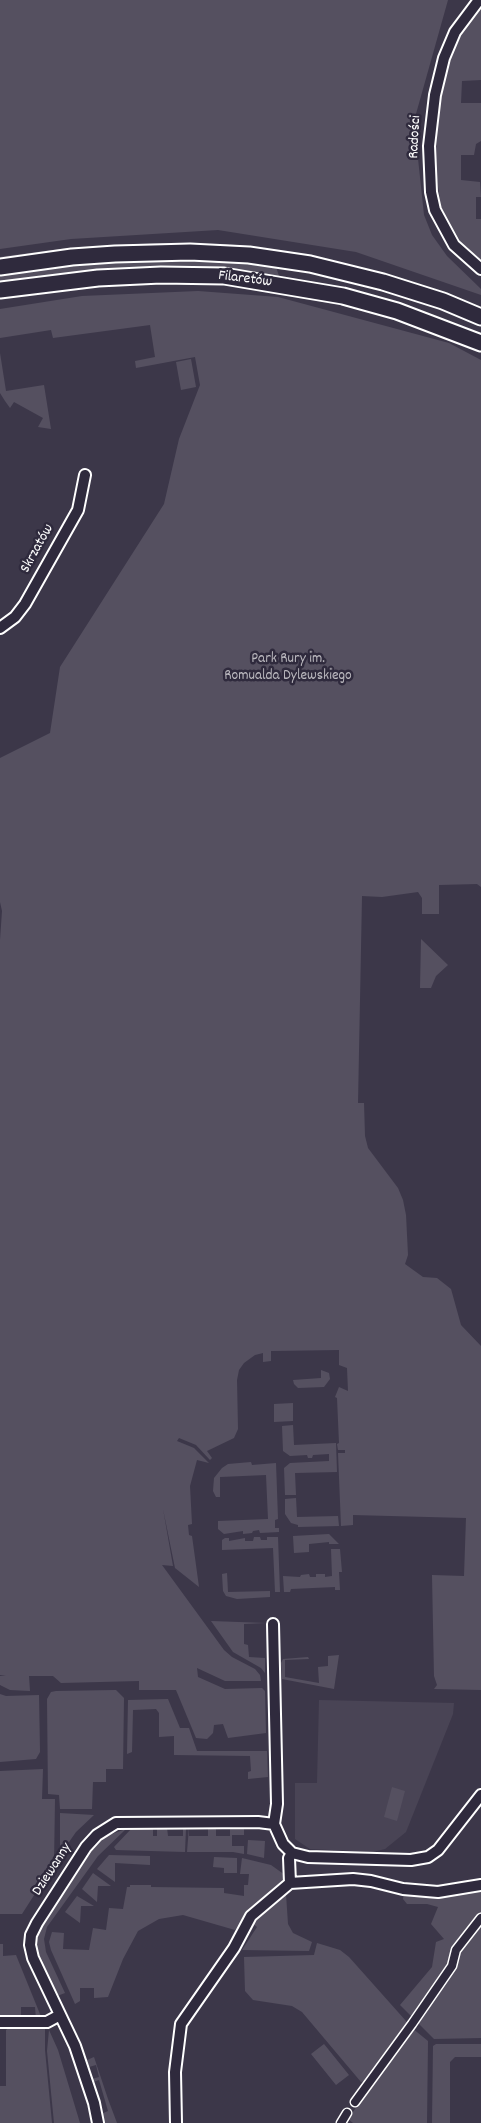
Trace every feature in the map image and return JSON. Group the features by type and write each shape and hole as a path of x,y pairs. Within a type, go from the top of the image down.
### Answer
{"main road":[{"name":"Filaretów","path":"0,267 72,257 163,252 226,253 278,258 359,275 443,301 481,317"},
{"name":"Filaretów","path":"0,290 71,280 161,274 224,276 324,292 384,307 481,343"}],"street":[{"name":"Radości","path":"478,0 455,32 444,58 435,95 429,146 431,192 434,210 454,245 481,269"},
{"name":"Skrzatów","path":"0,628 15,617 25,604 78,510 85,476"},
{"path":"273,1624 277,1804 274,1824 283,1844 292,1853 308,1858 411,1860 428,1857 438,1850 481,1795"},
{"name":"Dziewanny","path":"98,2123 85,2075 60,2015 33,1958 30,1945 31,1935 47,1907 86,1847 97,1835 116,1823 258,1822 274,1824"},
{"path":"290,1882 290,1858 292,1853"},
{"path":"176,2123 175,2072 181,2024 234,1948 251,1916 290,1882 371,1880 404,1889 438,1892 481,1885"},
{"path":"354,2102 412,2024 452,1966 456,1950 481,1918"},
{"path":"0,2022 47,2022 60,2015"},
{"path":"341,2123 347,2113"}],"shaded area":[{"path":"319,1700 454,1703 453,1714 406,1832 385,1849 373,1852 310,1849 295,1839 295,1783 317,1783"}],"green space":[{"path":"0,0 448,0 414,121 424,215 432,235 447,256 481,289 481,295 356,252 218,230 71,239 0,249"},
{"path":"481,7 481,80 462,81 461,103 481,103 481,141 476,144 474,155 461,155 461,180 480,182 481,197 476,197 476,219 481,219 481,261 460,241 441,207 436,172 435,123 442,80 449,60 459,38"},
{"path":"155,243 225,244 248,246 261,250 0,260 0,257 68,248"},
{"path":"163,258 231,260 276,267 279,276 232,269 125,269 63,274 0,283 0,274 13,271 94,262"},
{"name":"Park Rury im. Romualda Dylewskiego","path":"198,291 278,297 449,343 481,360 481,887 477,884 439,885 439,914 422,914 422,898 418,892 382,897 362,896 358,1103 364,1103 365,1136 368,1148 398,1188 403,1200 406,1215 408,1255 405,1264 423,1277 437,1278 451,1289 461,1325 481,1346 481,1690 434,1689 437,1685 434,1676 432,1575 464,1576 466,1518 353,1515 353,1525 341,1526 338,1453 345,1453 345,1450 338,1450 337,1398 335,1397 339,1387 348,1391 347,1368 339,1365 339,1350 271,1351 271,1361 263,1362 263,1353 255,1355 244,1363 239,1370 237,1380 238,1429 234,1438 207,1451 212,1458 210,1460 196,1445 179,1438 177,1441 194,1448 209,1463 197,1460 190,1486 192,1524 188,1525 189,1535 192,1536 199,1587 175,1568 163,1509 173,1566 162,1565 224,1650 232,1657 255,1669 260,1675 261,1681 225,1681 197,1668 198,1677 225,1689 262,1688 265,1691 266,1733 228,1738 223,1724 214,1725 213,1733 207,1739 196,1738 176,1690 139,1690 139,1681 61,1683 53,1676 29,1676 30,1691 10,1690 0,1685 0,1676 6,1675 0,1675 0,940 2,911 0,902 0,758 50,733 60,667 164,504 179,439 200,385 195,357 136,368 135,361 155,357 150,325 53,338 51,330 0,338 0,309 82,296"},
{"path":"0,353 6,391 44,385 51,429 38,427 43,418 14,402 10,408 5,401 0,393"},
{"path":"191,359 196,387 181,390 176,362"},
{"path":"421,939 448,965 436,976 431,988 420,988"},
{"path":"321,1370 329,1373 330,1379 324,1387 298,1388 294,1384 293,1380 321,1378"},
{"path":"293,1403 293,1421 274,1422 274,1404"},
{"path":"293,1425 294,1445 336,1443 337,1472 295,1473 296,1495 285,1495 284,1468 290,1463 329,1461 329,1454 313,1455 312,1458 308,1458 307,1455 290,1456 283,1451 282,1426"},
{"path":"251,1462 252,1465 276,1463 278,1519 275,1520 275,1528 279,1528 279,1532 260,1533 259,1530 252,1533 243,1534 243,1531 224,1534 218,1529 218,1521 268,1519 266,1475 220,1477 220,1497 216,1497 213,1491 214,1478 222,1468 228,1464"},
{"path":"296,1498 297,1517 338,1516 339,1526 298,1527 298,1525 291,1523 285,1514 285,1499"},
{"path":"329,1534 339,1544 329,1544 329,1542 309,1544 309,1552 294,1553 293,1536"},
{"path":"254,1537 267,1540 267,1537 278,1537 280,1592 275,1592 273,1548 222,1550 222,1540 225,1538 229,1538 229,1541 245,1538 245,1541 253,1541"},
{"path":"331,1549 340,1549 342,1572 339,1572 340,1590 335,1590 335,1587 291,1589 290,1592 284,1592 283,1576 300,1577 301,1575 309,1574 310,1577 316,1577 316,1574 325,1574 325,1577 332,1576"},
{"path":"227,1573 228,1592 270,1591 270,1597 237,1599 226,1596 223,1591 222,1574"},
{"path":"211,1621 266,1623 244,1624 244,1644 248,1645 249,1657 265,1658 265,1673 261,1668 233,1652"},
{"path":"339,1655 334,1689 282,1679 281,1663 283,1659 308,1657 309,1659 285,1660 285,1677 319,1683 318,1667 328,1666 328,1656"},
{"path":"116,1690 124,1698 123,1769 106,1769 106,1782 93,1782 92,1809 60,1809 59,1795 48,1794 47,1699 51,1692 56,1691"},
{"path":"0,1694 6,1696 39,1695 40,1752 36,1759 0,1762"},
{"path":"168,1699 180,1728 189,1728 197,1751 267,1751 268,1777 248,1779 248,1772 251,1771 250,1756 174,1755 174,1736 159,1737 159,1713 156,1709 133,1710 132,1752 127,1754 128,1700"},
{"path":"43,1769 42,1799 55,1799 54,1864 22,1914 0,1914 0,1771"},
{"path":"392,1787 405,1791 397,1821 384,1817"},
{"path":"60,1813 94,1815 76,1832 60,1855"},
{"path":"189,1827 189,1836 208,1836 208,1828 216,1827 216,1836 230,1836 230,1827 244,1827 244,1835 232,1835 232,1846 244,1846 244,1854 233,1852 187,1852"},
{"path":"132,1828 153,1828 153,1836 157,1836 157,1828 167,1828 168,1836 183,1836 183,1828 186,1828 185,1852 116,1850 114,1847"},
{"path":"126,1829 98,1856 47,1927 44,1939 46,1952 65,1993 57,1996 38,1954 36,1943 39,1929 90,1852 106,1836"},
{"path":"248,1840 265,1841 264,1858 247,1854"},
{"path":"109,1855 150,1856 150,1865 115,1863 115,1882 97,1869"},
{"path":"214,1857 237,1858 237,1873 224,1873 224,1868 213,1867"},
{"path":"242,1858 271,1865 285,1875 280,1885 252,1908 235,1930 183,1915 159,1919 138,1931 123,1959 108,1997 94,1998 94,1988 80,1988 80,2001 75,2004 51,1950 49,1942 52,1932 64,1933 63,1949 89,1950 93,1928 106,1930 109,1908 123,1909 127,1887 130,1887 130,1885 224,1888 224,1893 244,1896 244,1885 248,1885 249,1874 240,1874"},
{"path":"93,1873 111,1886 98,1886 97,1902 82,1889"},
{"path":"481,1891 481,2038 434,2039 400,2005 432,1967 436,1942 444,1939 431,1924 438,1907 427,1904 407,1904 403,1899 404,1893 439,1897"},
{"path":"286,1894 288,1924 293,1933 312,1942 309,1951 242,1950 257,1927 252,1923"},
{"path":"77,1896 94,1906 81,1906 80,1923 65,1912"},
{"path":"317,1943 340,1950 349,1957 406,2021 407,2024 366,2081 361,2082 302,2012 292,2006 253,2000 245,1991 244,1957 314,1955"},
{"path":"0,1944 3,1944 3,1956 16,1955 42,2019 36,2019 35,2007 21,2007 21,2018 0,2017"},
{"path":"12,2025 45,2027 45,2050 52,2123 0,2123 0,2086 6,2086 6,2030"},
{"path":"412,2028 428,2041 427,2123 353,2123 348,2119"},
{"path":"49,2030 58,2050 80,2123 54,2123 47,2051"},
{"path":"324,2044 349,2075 336,2085 311,2054"},
{"path":"436,2044 481,2044 481,2057 455,2057 450,2062 450,2123 432,2123 433,2046"},
{"path":"94,2057 117,2123 102,2123 101,2114 108,2111 99,2080 93,2082 92,2079 99,2077 96,2065 89,2067 87,2060"}]}
